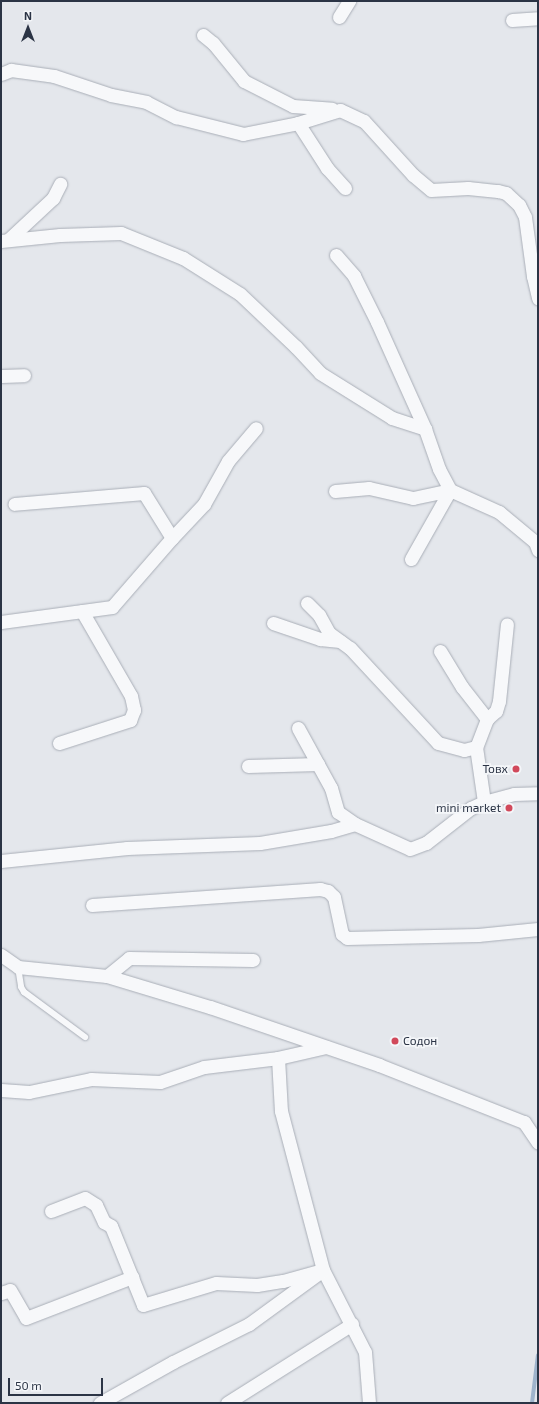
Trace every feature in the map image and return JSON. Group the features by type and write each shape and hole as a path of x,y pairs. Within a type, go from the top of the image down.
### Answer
{"street":[{"path":"340,17 349,1"},
{"path":"512,20 538,18"},
{"path":"204,35 213,43 244,80 293,106 340,110 364,121 413,175 431,190 468,188 506,193 519,205 525,217 533,276 538,298"},
{"path":"1,74 11,70 54,76 111,94 146,102 176,117 243,134 298,122 340,110"},
{"path":"298,122 326,168 345,188"},
{"path":"5,240 53,198 60,184"},
{"path":"5,240 60,235 121,233 183,258 240,294 296,347 320,373 392,418 425,428"},
{"path":"336,255 354,276 377,322 425,428 440,469 450,490"},
{"path":"1,376 24,375"},
{"path":"1,622 112,607 172,538 204,504 228,461 256,428"},
{"path":"335,492 369,488 413,498 450,490 499,512 535,542 538,550"},
{"path":"411,559 450,490"},
{"path":"14,504 144,493 172,538"},
{"path":"307,603 319,615 329,633 350,648 438,743 464,750 476,747"},
{"path":"59,743 130,720 134,710 131,696 82,611"},
{"path":"273,624 320,639 341,642"},
{"path":"484,802 476,747 487,719 496,711 499,701 507,624"},
{"path":"440,651 462,687 487,719"},
{"path":"298,728 331,788 338,812 355,824 410,849 426,844 471,808 484,802 514,794 538,792"},
{"path":"248,766 318,764"},
{"path":"1,861 127,848 260,843 331,831 355,824"},
{"path":"92,905 320,890 328,891 334,897 342,934 347,938 478,935 538,929"},
{"path":"1,955 18,967"},
{"path":"107,976 129,958 253,960"},
{"path":"1,961 18,967 107,976 210,1007 379,1065 524,1122 537,1141"},
{"path":"1,1090 29,1092 91,1079 160,1082 204,1067 278,1058 326,1047"},
{"path":"278,1058 281,1111 323,1270 365,1352 369,1403"},
{"path":"51,1210 85,1198 96,1205 104,1222 111,1226 143,1305 216,1283 257,1285 283,1281 323,1270"},
{"path":"100,1403 173,1362 249,1324 323,1270"},
{"path":"1,1293 10,1290 26,1318 132,1278"},
{"path":"228,1403 352,1324"}],"lane":[{"path":"18,967 21,987 24,992 85,1037"}],"waterway":[{"path":"532,1403 538,1355"}],"place":[{"name":"Товх","path":"516,769"},
{"name":"mini market","path":"509,808"},
{"name":"Содон","path":"395,1041"}]}
